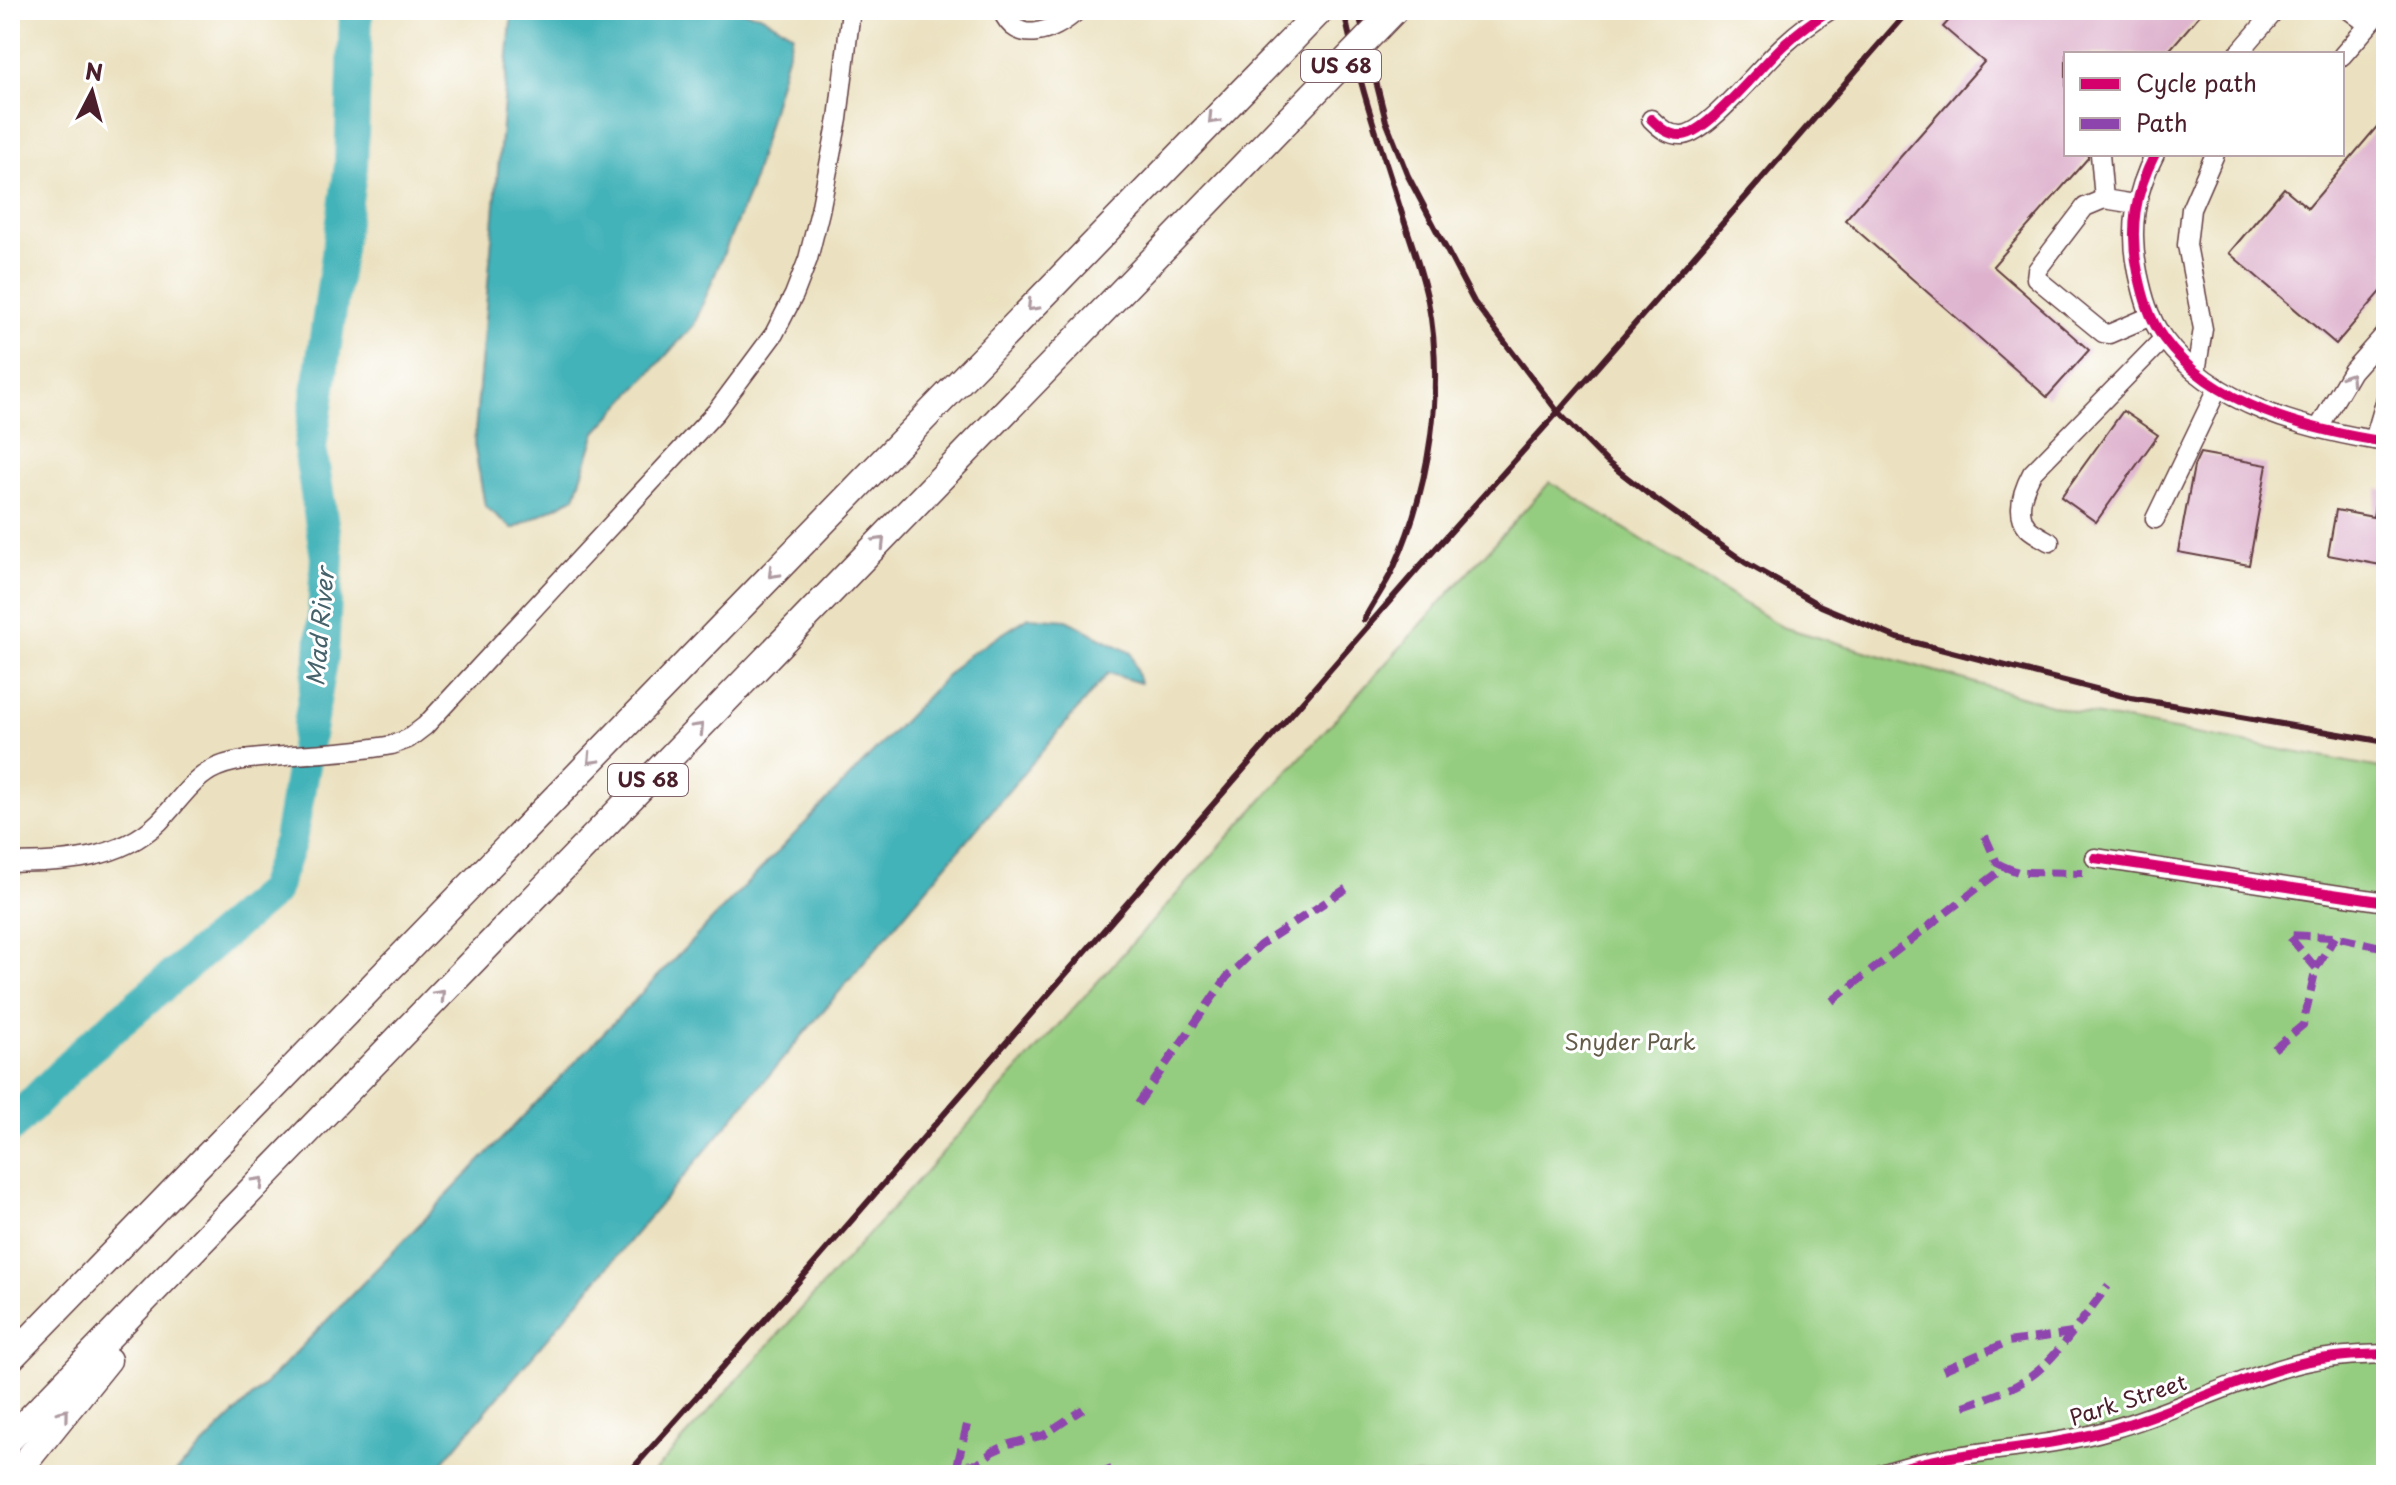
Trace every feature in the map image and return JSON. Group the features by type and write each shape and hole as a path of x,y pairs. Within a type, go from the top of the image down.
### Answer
{"highway":[{"name":"US 68","path":"10,1359 1321,10"},
{"name":"US 68","path":"10,1439 1395,10"},
{"path":"15,1475 218,1224"}],"street":[{"path":"10,863 85,858 113,851 157,824 211,770 234,762 392,745 408,739 425,726 716,412 751,368 787,308 808,259 838,119 851,10"},
{"path":"1002,10 1010,26 1028,34 1056,26 1078,10"},
{"path":"1651,119 1670,134 1694,132 1709,121 1784,44 1830,10"},
{"path":"2240,52 2276,10"},
{"path":"2349,10 2369,25"},
{"path":"2344,54 2382,10"},
{"path":"2100,156 2104,199"},
{"path":"2154,156 2135,204 2132,230 2143,296 2163,339 2196,372 2218,388 2256,407 2319,427 2380,441 2386,399"},
{"path":"2196,372 2203,329 2187,245 2191,209 2214,156"},
{"path":"2135,204 2104,199 2085,207 2037,270 2036,278 2103,333 2109,334 2151,316"},
{"path":"2319,427 2352,371 2386,333"},
{"path":"2050,542 2027,527 2021,509 2024,488 2032,473 2163,339"},
{"path":"2155,519 2218,388"},
{"path":"2095,858 2386,902"},
{"name":"Park Street","path":"1879,1475 1954,1455 2071,1440 2114,1429 2301,1363 2342,1355 2386,1354"}],"green space":[{"name":"Snyder Park","path":"1550,482 1782,627 2072,711 2386,769 2386,1475 651,1475"}],"water":[{"path":"512,10 735,10 760,15 793,34 750,190 694,325 596,432 575,497 513,529 485,506 474,444"},
{"path":"1029,617 1067,620 1131,653 1140,683 1108,673 432,1475 173,1475 283,1366 964,658"}],"building":[{"path":"1958,10 2204,10 2168,52 2064,52 2064,156 2088,158 1993,266 2089,350 2047,397 1845,220 1984,62 1943,27"},
{"path":"2386,116 2386,286 2336,344 2229,253 2284,188 2308,208"},
{"path":"2123,411 2158,435 2096,522 2061,497"},
{"path":"2200,453 2267,465 2249,565 2178,552 2194,466"},
{"path":"2378,489 2386,490 2386,566 2328,555 2336,510 2373,517"}],"waterway":[{"name":"Mad River","path":"10,1127 86,1050 272,892 290,840 322,655 327,557 310,448 351,166 356,10"}],"railway":[{"path":"1344,10 1363,87 1426,290 1435,368 1431,436 1417,504 1394,567 1364,620"},
{"path":"1358,10 1386,121 1408,176 1474,302 1558,412 1607,462 1647,493 1746,563 1821,606 1897,638 2131,698 2386,742"},
{"path":"627,1475 1909,10"}],"marked path":[{"path":"1985,836 1997,863 2005,867"},
{"path":"1832,1001 2005,867 2018,872 2083,873"},
{"path":"1138,1104 1227,977 1260,945 1347,888"},
{"path":"2274,1049 2303,1025 2316,968 2288,935 2335,937 2386,948"},
{"path":"2316,968 2335,937"},
{"path":"1943,1370 2008,1342 2072,1333 2108,1286"},
{"path":"1964,1406 2026,1380 2048,1362 2072,1333"},
{"path":"967,1425 958,1462 962,1465 978,1464 992,1452 1009,1444 1044,1435 1083,1409"},
{"path":"1097,1475 1119,1466"}],"cycle path":[{"path":"1651,119 1673,134 1683,135 1694,131 1721,110 1790,39 1830,10"},
{"path":"2154,156 2138,197 2134,241 2144,298 2164,339 2184,362 2235,398 2295,422 2386,442"},
{"path":"2095,858 2386,902"},
{"path":"1879,1475 1937,1460 2054,1442 2112,1429 2301,1363 2333,1357 2386,1354"}]}
